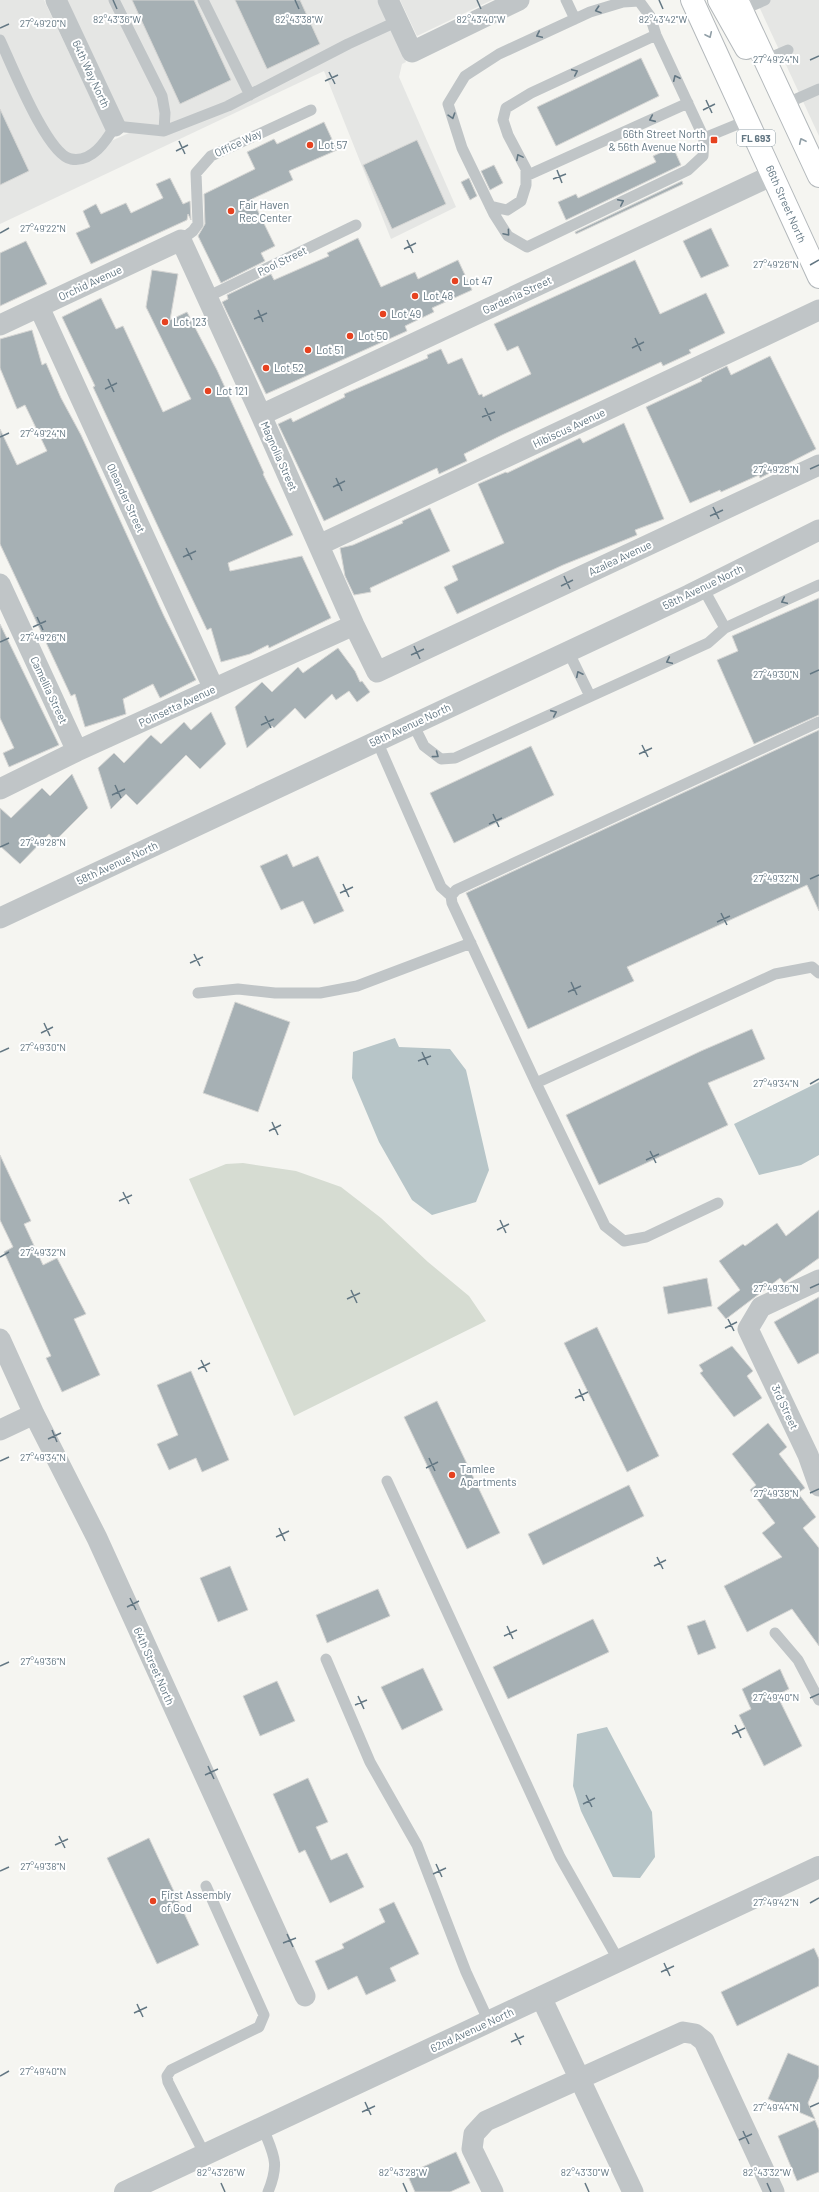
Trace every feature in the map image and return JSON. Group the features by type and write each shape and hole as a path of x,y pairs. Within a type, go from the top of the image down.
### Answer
{"main road":[{"name":"66th Street North","path":"692,0 819,277"},
{"path":"719,0 774,99 789,112"},
{"path":"740,5 819,176"}],"street":[{"name":"64th Way North","path":"56,0 115,126"},
{"path":"388,0 412,52 519,0"},
{"name":"Gardenia Street","path":"261,415 773,175"},
{"name":"Magnolia Street","path":"181,240 261,415 354,625 377,672"},
{"name":"Orchid Avenue","path":"0,325 181,240"},
{"name":"Oleander Street","path":"39,307 214,689"},
{"name":"Hibiscus Avenue","path":"319,545 819,310"},
{"name":"Azalea Avenue","path":"377,672 819,465"},
{"name":"58th Avenue North","path":"0,918 704,588 819,530"},
{"name":"Camellia Street","path":"0,584 77,751"},
{"name":"Poinsetta Avenue","path":"0,789 77,751 354,625"},
{"name":"3rd Street","path":"819,1280 761,1308 748,1329 813,1453 819,1486"},
{"name":"64th Street North","path":"0,1339 34,1414 97,1538 305,1996"},
{"path":"0,1430 34,1414"},
{"name":"62nd Avenue North","path":"126,2192 819,1867"},
{"path":"541,1997 633,2192"},
{"path":"493,2192 472,2149 474,2134 486,2121 683,2032 695,2034 704,2041 774,2192"}],"lane":[{"path":"114,0 162,96 165,113 164,131"},
{"path":"203,0 250,95"},
{"path":"566,0 575,19"},
{"path":"740,5 765,0"},
{"path":"639,1 650,16 656,35 704,138 703,156 688,170 527,247 508,236 490,206 462,148 448,104 465,76 499,54 575,19 623,2 639,1"},
{"path":"0,40 38,123 58,152 70,159 84,158 98,150 115,126 164,131 228,106 348,44 398,21"},
{"path":"490,206 507,210 521,200 526,185 526,169 508,135 503,120 506,108 531,93 656,35"},
{"path":"765,60 788,50"},
{"path":"789,112 819,89"},
{"path":"526,176 688,103"},
{"name":"Office Way","path":"181,240 193,231 198,224 196,173 210,156 311,110"},
{"path":"704,138 748,120"},
{"name":"Pool Street","path":"207,297 356,225"},
{"path":"414,724 424,746 441,759 455,758 708,643 725,628 819,585"},
{"path":"704,588 725,628"},
{"path":"568,651 590,696"},
{"path":"718,1204 646,1237 624,1241 605,1226 452,903 452,896 456,890 819,722"},
{"path":"377,741 441,887 452,896"},
{"path":"198,993 238,989 275,993 320,993 357,986 471,943"},
{"path":"536,1083 775,974 812,967 819,973"},
{"path":"387,1481 560,1857 619,1961"},
{"path":"775,1633 798,1660 819,1700"},
{"path":"326,1659 370,1762 417,1845 466,1972 489,2022"},
{"path":"205,2155 167,2076 171,2070 258,2027 264,2015 206,1886"},
{"path":"263,2128 274,2158 275,2174 268,2192"}],"shaded area":[{"path":"0,0 44,0 111,141 129,133 67,0 377,0 406,62 402,64 399,77 456,207 391,239 324,71 0,224"},
{"path":"400,0 492,0 417,36"},
{"path":"756,0 819,0 819,136"},
{"path":"395,1038 399,1047 450,1049 466,1070 489,1170 476,1202 432,1215 412,1200 379,1142 352,1078 353,1052"},
{"path":"819,1082 819,1155 801,1165 759,1175 734,1124"},
{"path":"243,1163 296,1171 341,1187 381,1218 428,1262 469,1296 486,1321 294,1416 189,1179 226,1164"},
{"path":"607,1727 652,1812 655,1857 640,1878 613,1877 581,1811 573,1786 577,1734"}],"building":[{"path":"132,0 194,0 231,80 180,104"},
{"path":"235,0 300,0 320,44 267,69"},
{"path":"641,58 659,96 556,146 537,107"},
{"path":"0,109 29,171 0,185"},
{"path":"324,122 337,150 289,171 293,180 252,199 275,246 261,253 265,261 221,283 198,236 205,224 204,194 255,169 247,152 274,139 277,144"},
{"path":"417,140 446,204 392,229 363,165"},
{"path":"673,147 681,165 566,220 558,202 576,194 578,198 656,162 653,156"},
{"path":"494,165 503,183 490,190 481,171"},
{"path":"170,178 183,204 190,201 191,220 188,214 187,220 91,264 76,233 90,227 83,211 96,204 101,214 126,203 131,213 163,198 156,184"},
{"path":"469,178 477,196 470,200 461,182"},
{"path":"682,181 683,184 576,234 575,232"},
{"path":"711,228 729,266 701,278 683,241"},
{"path":"358,238 381,287 415,272 418,279 458,260 472,290 432,308 434,312 405,326 407,331 266,394 222,302 228,299 227,295 271,274 274,280 329,256 327,253"},
{"path":"26,241 47,284 0,306 0,253"},
{"path":"635,260 660,314 706,293 725,333 689,350 691,353 663,366 661,362 502,435 464,454 467,461 439,474 437,468 324,521 278,424 291,418 293,422 345,397 344,394 428,358 427,355 441,349 448,364 462,358 479,395 482,394 483,397 531,374 518,346 507,351 494,324"},
{"path":"152,270 178,274 170,320 187,312 217,370 264,473 263,474 293,535 228,563 230,571 302,556 331,618 269,648 268,645 250,654 221,662 211,628 207,630 93,387 95,386 62,317 101,298 116,329 123,326 163,412 191,399 146,307"},
{"path":"32,330 42,365 46,363 61,398 81,435 164,616 196,680 160,698 153,684 123,699 126,714 85,727 75,694 71,696 0,544 0,429 17,465 47,451 25,405 17,409 0,368 0,339"},
{"path":"770,356 816,449 760,478 759,475 721,492 720,490 690,503 646,407 702,381 701,379 727,366 731,375"},
{"path":"624,423 664,519 635,530 637,535 563,565 457,614 444,587 458,580 452,566 504,543 478,484 506,472 507,473 580,438 583,443"},
{"path":"430,508 450,551 370,588 371,592 354,595 345,576 340,548 353,545 403,523 402,521"},
{"path":"819,598 819,715 754,744 717,660 738,651 732,636"},
{"path":"0,624 59,745 9,767 3,753 14,748 0,718"},
{"path":"338,648 355,671 360,682 362,681 370,692 357,702 349,691 336,700 332,694 305,719 295,708 274,728 272,726 247,748 235,707 262,682 272,692 298,667 303,673"},
{"path":"211,712 226,744 200,769 186,755 137,805 126,794 111,809 98,768 114,753 124,763 151,735 161,744 184,722 191,730"},
{"path":"819,730 819,911 807,885 627,967 634,981 528,1029 466,893"},
{"path":"531,746 554,795 454,843 430,793"},
{"path":"72,774 88,808 55,841 49,834 20,864 0,846 0,808 11,818 42,788 50,796"},
{"path":"287,854 293,867 318,856 344,911 314,924 303,901 281,910 260,866"},
{"path":"235,1002 290,1022 258,1112 203,1093"},
{"path":"752,1029 765,1059 708,1083 728,1125 599,1185 566,1115 701,1051"},
{"path":"0,1155 31,1221 24,1224 43,1265 57,1258 86,1314 74,1319 100,1375 62,1392 46,1358 51,1356 4,1252 13,1247 0,1220"},
{"path":"819,1210 819,1258 784,1283 780,1278 726,1319 717,1308 740,1290 719,1261 743,1244 745,1246 777,1223 786,1236"},
{"path":"707,1278 712,1306 668,1314 663,1287"},
{"path":"819,1297 819,1353 798,1364 774,1322"},
{"path":"597,1327 659,1456 627,1472 564,1343"},
{"path":"732,1346 753,1371 747,1376 762,1398 734,1417 700,1373 703,1371 699,1365"},
{"path":"191,1371 229,1460 202,1472 196,1458 169,1470 157,1444 178,1435 157,1385"},
{"name":"Tamlee Apartments","path":"437,1401 500,1533 467,1549 404,1417"},
{"path":"768,1423 787,1447 779,1454 805,1488 798,1493 816,1517 803,1528 819,1548 819,1646 792,1609 747,1632 724,1586 782,1557 762,1533 775,1523 750,1490 756,1485 732,1454"},
{"path":"629,1485 644,1516 543,1565 528,1534"},
{"path":"230,1566 248,1610 218,1622 200,1578"},
{"path":"378,1589 390,1616 327,1643 316,1615"},
{"path":"593,1619 609,1652 508,1699 493,1667"},
{"path":"705,1620 716,1648 698,1655 687,1626"},
{"path":"423,1668 443,1710 402,1730 381,1687"},
{"path":"780,1669 789,1689 777,1695 802,1746 764,1766 739,1715 751,1709 742,1689"},
{"path":"277,1681 295,1721 260,1736 243,1696"},
{"path":"308,1778 328,1822 316,1827 331,1860 347,1853 364,1887 330,1903 305,1850 299,1853 273,1794"},
{"name":"First Assembly of God","path":"149,1838 199,1945 157,1964 107,1858"},
{"path":"394,1902 419,1954 390,1968 396,1981 366,1995 357,1976 328,1990 315,1961 344,1948 342,1944 385,1922 379,1909"},
{"path":"814,1948 819,1959 819,1986 737,2026 721,1992"},
{"path":"788,2053 819,2066 819,2077 808,2103 815,2119 768,2099"},
{"path":"815,2120 819,2130 819,2172 797,2181 778,2136"},
{"path":"456,2152 470,2183 450,2192 415,2192 407,2174"}],"place":[{"name":"66th Street North & 56th Avenue North","path":"714,140"},
{"name":"Lot 57","path":"310,145"},
{"name":"Fair Haven Rec Center","path":"231,211"},
{"name":"Lot 47","path":"455,281"},
{"name":"Lot 48","path":"415,296"},
{"name":"Lot 49","path":"383,314"},
{"name":"Lot 123","path":"165,322"},
{"name":"Lot 50","path":"350,336"},
{"name":"Lot 51","path":"308,350"},
{"name":"Lot 52","path":"266,368"},
{"name":"Lot 121","path":"208,391"},
{"name":"Tamlee Apartments","path":"452,1475"},
{"name":"First Assembly of God","path":"153,1901"}]}
